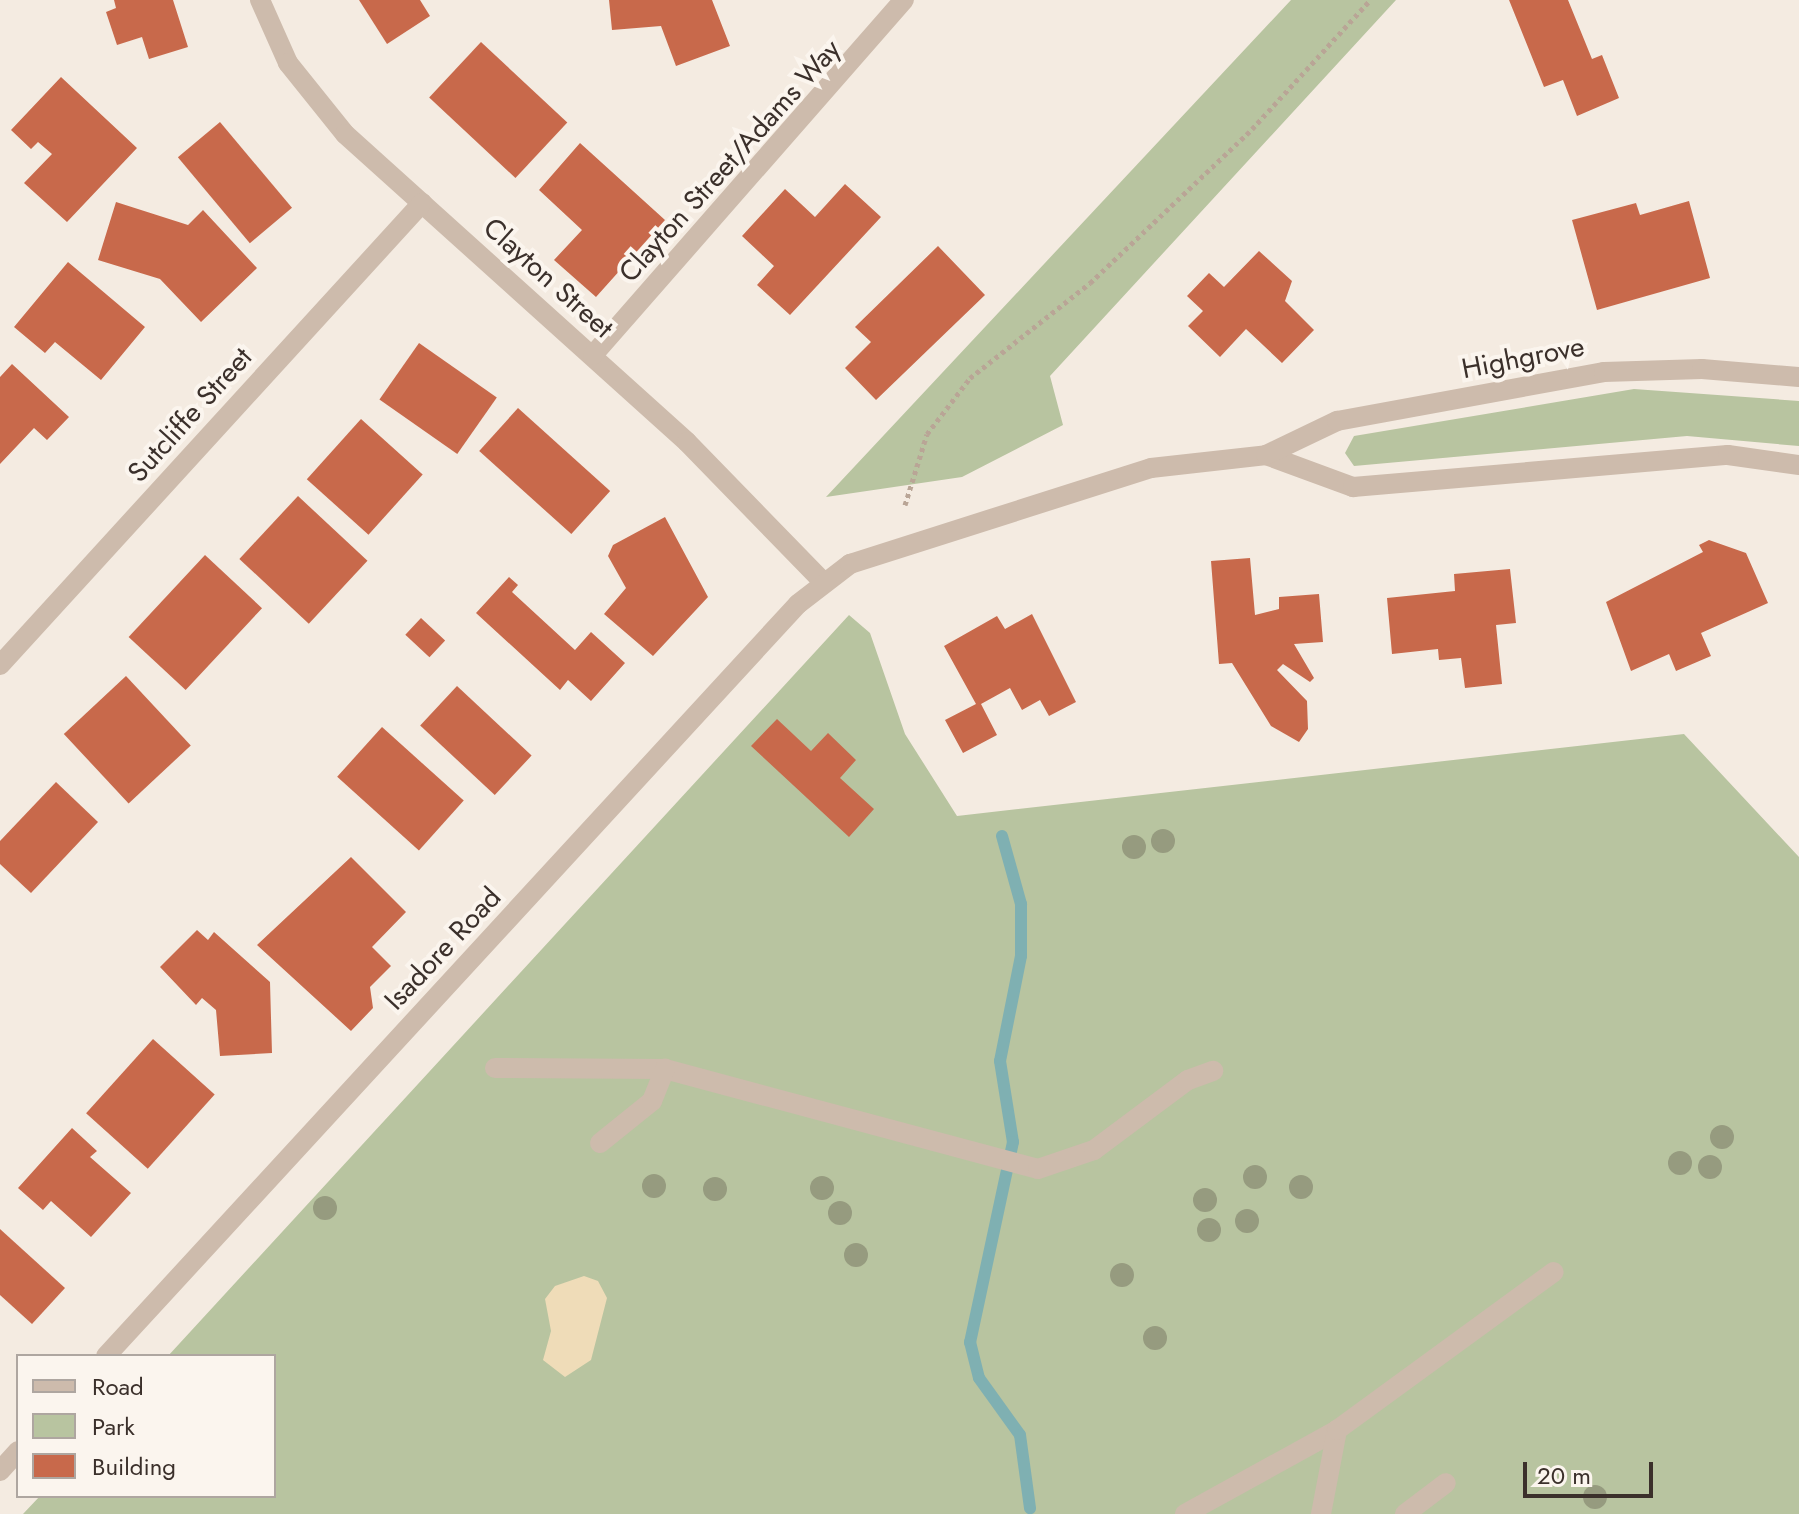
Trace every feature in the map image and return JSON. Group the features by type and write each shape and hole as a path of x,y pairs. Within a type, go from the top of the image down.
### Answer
{"street":[{"name":"Clayton Street","path":"260,0 288,63 316,101 422,203 593,355 822,581"},
{"name":"Clayton Street/Adams Way","path":"593,355 904,0"},
{"name":"Sutcliffe Street","path":"0,665 422,203"},
{"name":"Highgrove","path":"822,581 886,548 1151,468 1266,455 1337,421 1604,372 1702,369 1799,377"},
{"name":"Highgrove","path":"1266,455 1353,487 1728,455 1799,465"},
{"name":"Isadore Road","path":"108,1354 822,581"},
{"path":"495,1068 665,1069 1038,1169 1094,1150 1188,1080 1213,1071"},
{"path":"600,1143 652,1101 665,1069"},
{"path":"1185,1514 1337,1430 1554,1272"},
{"path":"1321,1514 1337,1430"},
{"path":"0,1471 16,1453"},
{"path":"1405,1514 1446,1483"}],"path":[{"path":"905,505 927,434 970,378 1090,283 1252,129 1370,0"}],"green space":[{"path":"1291,0 1396,0 1050,376 1063,425 962,477 826,497"},
{"path":"1634,389 1799,401 1799,446 1687,436 1354,466 1345,453 1354,436"},
{"path":"849,615 870,633 905,734 957,816 1684,734 1799,857 1799,1514 23,1514 38,1498 276,1498 276,1354 170,1354"}],"sand":[{"path":"584,1276 598,1281 607,1298 591,1360 565,1377 543,1360 551,1331 545,1299 555,1286"}],"building":[{"path":"114,0 173,0 188,47 149,59 142,37 117,45 106,12 116,8"},
{"path":"359,0 420,0 430,16 387,44"},
{"path":"609,0 712,0 730,46 676,66 661,26 612,30"},
{"path":"1509,0 1568,0 1592,59 1602,55 1619,98 1577,116 1563,80 1544,87"},
{"path":"481,42 567,122 515,178 429,98"},
{"path":"61,77 137,148 67,222 24,183 52,154 38,142 31,149 11,130"},
{"path":"220,122 292,208 250,243 178,157"},
{"path":"580,143 665,220 596,297 554,260 582,230 539,190"},
{"path":"845,184 881,217 790,315 757,285 774,266 742,236 785,189 815,217"},
{"path":"1689,201 1710,278 1597,310 1572,220 1636,203 1640,215"},
{"path":"116,202 188,225 203,210 257,268 201,322 160,279 98,260"},
{"path":"938,246 985,295 876,400 845,368 871,342 855,327"},
{"path":"1259,251 1292,281 1285,301 1314,330 1282,363 1246,329 1220,357 1188,326 1203,311 1187,296 1209,273 1224,287"},
{"path":"68,262 145,327 101,380 55,342 45,353 14,327"},
{"path":"419,343 497,397 457,454 379,400"},
{"path":"12,364 69,417 47,440 34,428 0,464 0,377"},
{"path":"518,408 610,491 571,534 479,451"},
{"path":"361,419 423,475 368,535 307,479"},
{"path":"298,496 367,561 309,624 239,559"},
{"path":"665,517 708,597 653,656 604,614 626,588 608,556 613,545"},
{"path":"1709,540 1746,553 1768,603 1701,633 1711,656 1676,671 1669,654 1631,671 1606,602 1703,552 1699,545"},
{"path":"205,555 262,608 186,690 129,637"},
{"path":"1250,558 1255,615 1279,609 1279,597 1319,594 1323,642 1294,644 1314,678 1310,682 1283,664 1277,670 1307,701 1308,729 1299,742 1271,726 1232,663 1219,664 1211,561"},
{"path":"1510,569 1516,623 1496,625 1502,684 1465,688 1461,658 1439,660 1438,649 1392,654 1387,598 1455,591 1454,574"},
{"path":"509,577 518,585 512,592 575,650 591,632 625,663 591,701 568,680 560,690 476,613"},
{"path":"1032,614 1076,702 1049,716 1040,700 1022,710 1010,688 981,704 997,735 963,753 945,720 976,704 944,646 997,616 1005,629"},
{"path":"421,618 445,641 429,657 405,635"},
{"path":"126,676 191,745 129,803 64,734"},
{"path":"457,686 532,756 495,795 420,725"},
{"path":"777,719 811,751 828,733 856,760 840,778 874,809 849,837 751,746"},
{"path":"382,727 464,801 419,850 337,777"},
{"path":"56,782 98,822 31,893 0,864 0,841"},
{"path":"351,857 406,912 372,947 391,966 370,987 373,1008 351,1031 257,945"},
{"path":"197,930 208,940 214,932 270,982 272,1053 220,1056 216,1010 202,998 196,1005 160,967"},
{"path":"153,1039 215,1095 148,1169 86,1113"},
{"path":"72,1128 97,1151 90,1157 131,1193 91,1237 51,1201 43,1210 18,1188"},
{"path":"0,1229 65,1288 32,1324 0,1295"}],"waterway":[{"path":"1002,836 1021,904 1021,956 1000,1061 1013,1142 970,1342 979,1378 1020,1435 1030,1508"}]}
